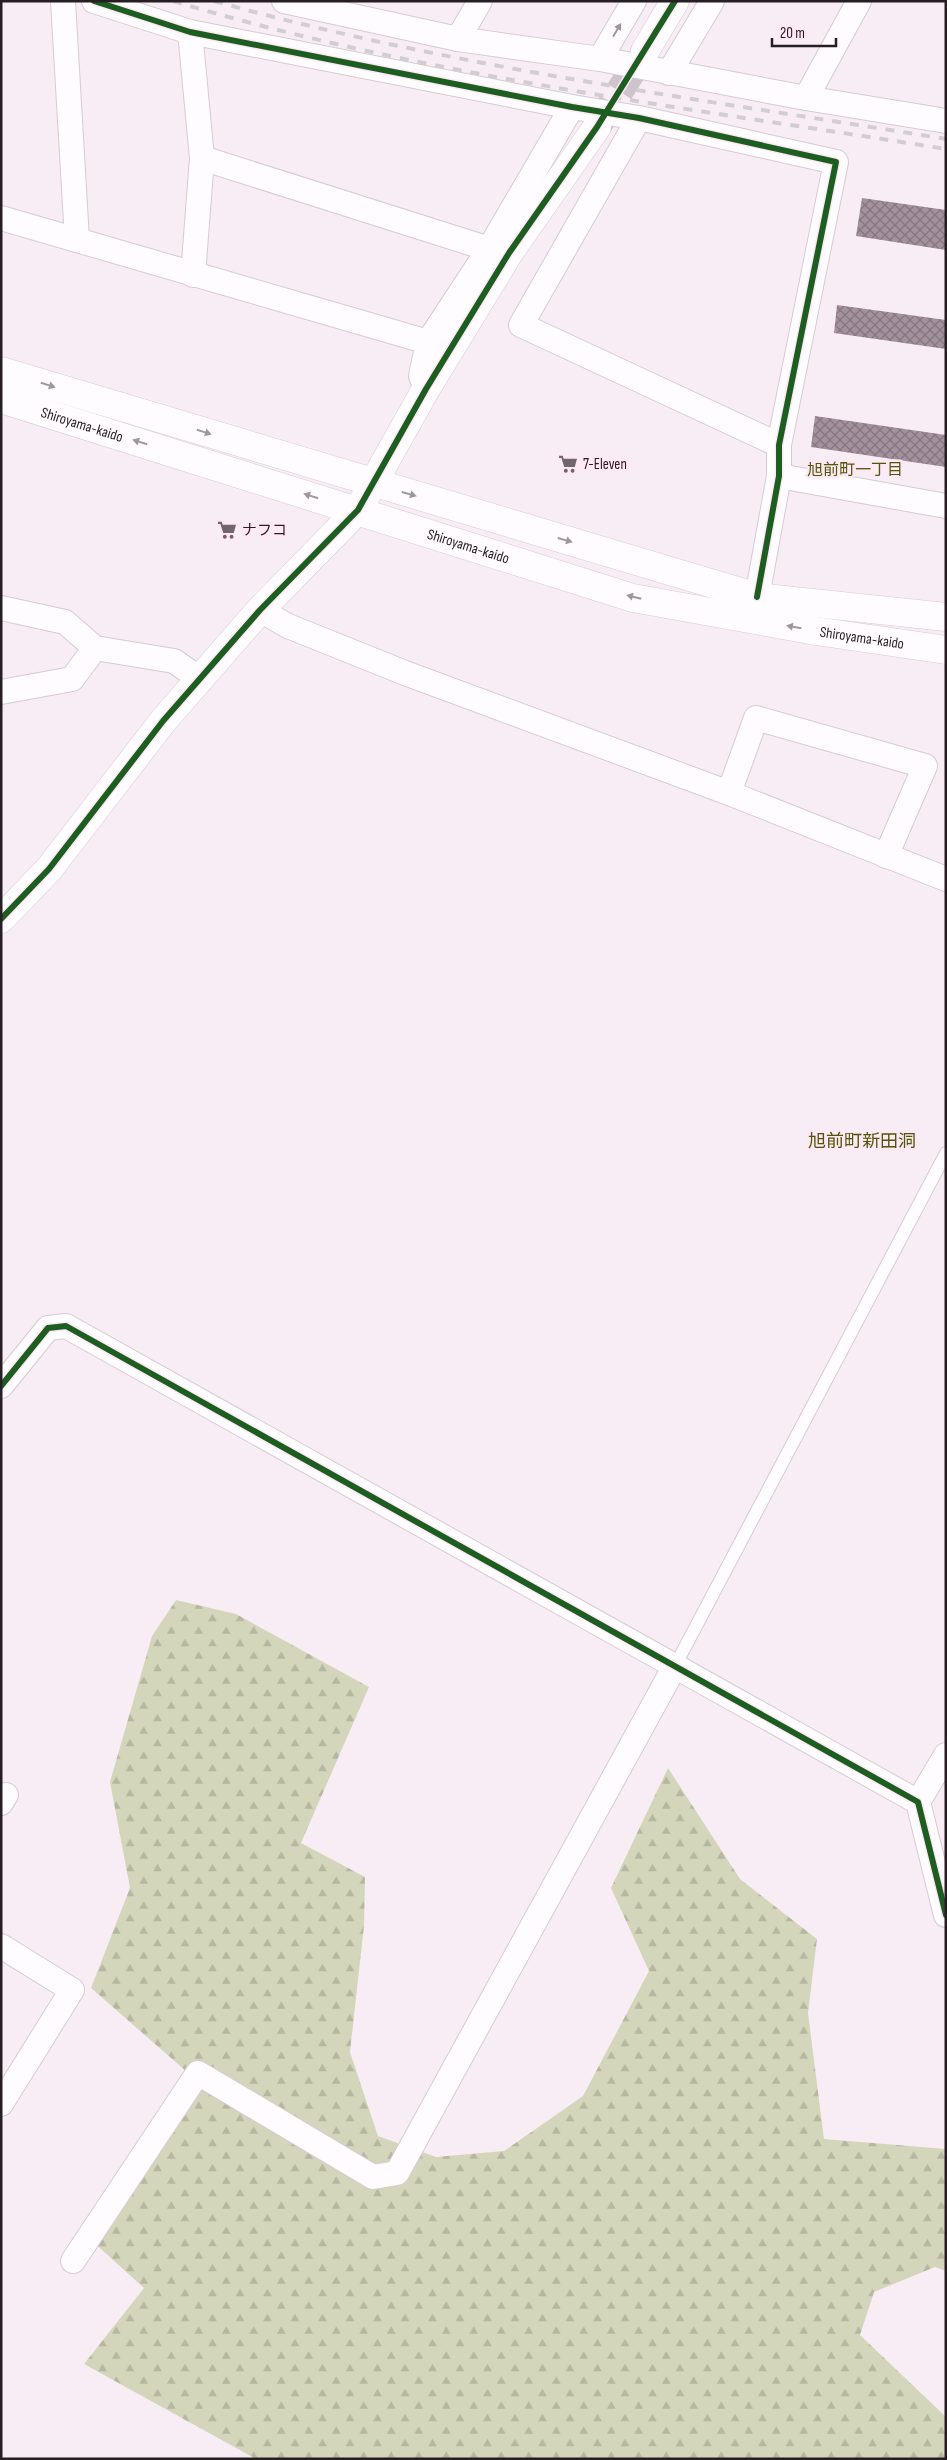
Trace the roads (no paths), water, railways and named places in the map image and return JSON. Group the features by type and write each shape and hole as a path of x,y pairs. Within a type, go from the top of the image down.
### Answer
{"street":[{"path":"62,1 77,240"},
{"path":"94,1 190,32 572,107 639,118 836,162 779,445 779,476 757,596"},
{"path":"284,1 458,39 600,59 806,98 946,121"},
{"path":"458,39 480,1"},
{"path":"600,59 634,1"},
{"path":"646,51 676,1"},
{"path":"669,73 712,1"},
{"path":"806,98 859,1"},
{"path":"190,32 202,158 193,275"},
{"path":"426,389 421,376 428,342 490,249 572,107"},
{"path":"639,118 521,325 779,445"},
{"path":"1,920 49,869 163,722 260,610 358,510 426,389 509,253 597,127"},
{"path":"202,158 490,249"},
{"path":"1,218 428,342"},
{"name":"Shiroyama-kaido","path":"1,371 757,596 946,617"},
{"name":"Shiroyama-kaido","path":"1,399 633,598 816,631 946,650"},
{"path":"779,476 946,506"},
{"path":"1,608 65,622 95,648 174,661 200,679"},
{"path":"260,610 288,626 405,673 728,793 946,879"},
{"path":"1,692 72,679 95,648"},
{"path":"728,793 756,718 925,766 886,856"},
{"path":"1,1386 48,1328 66,1326 918,1802"},
{"path":"73,2261 198,2073 373,2177 397,2173 675,1666"},
{"path":"946,1755 918,1802 946,1914"},
{"path":"1,1946 72,1990 1,2104"}],"lane":[{"path":"675,1666 946,1153"}],"tunnel":[{"path":"597,127 645,51"}],"railway":[{"path":"173,1 267,27 459,70 654,104 946,149"},
{"path":"214,1 304,25 486,64 946,139"}],"place":[{"name":"7-Eleven","path":"568,464"},
{"name":"ナフコ","path":"227,530"}],"district":[{"name":"旭前町一丁目","path":"855,469"},
{"name":"旭前町新田洞","path":"862,1141"}]}
